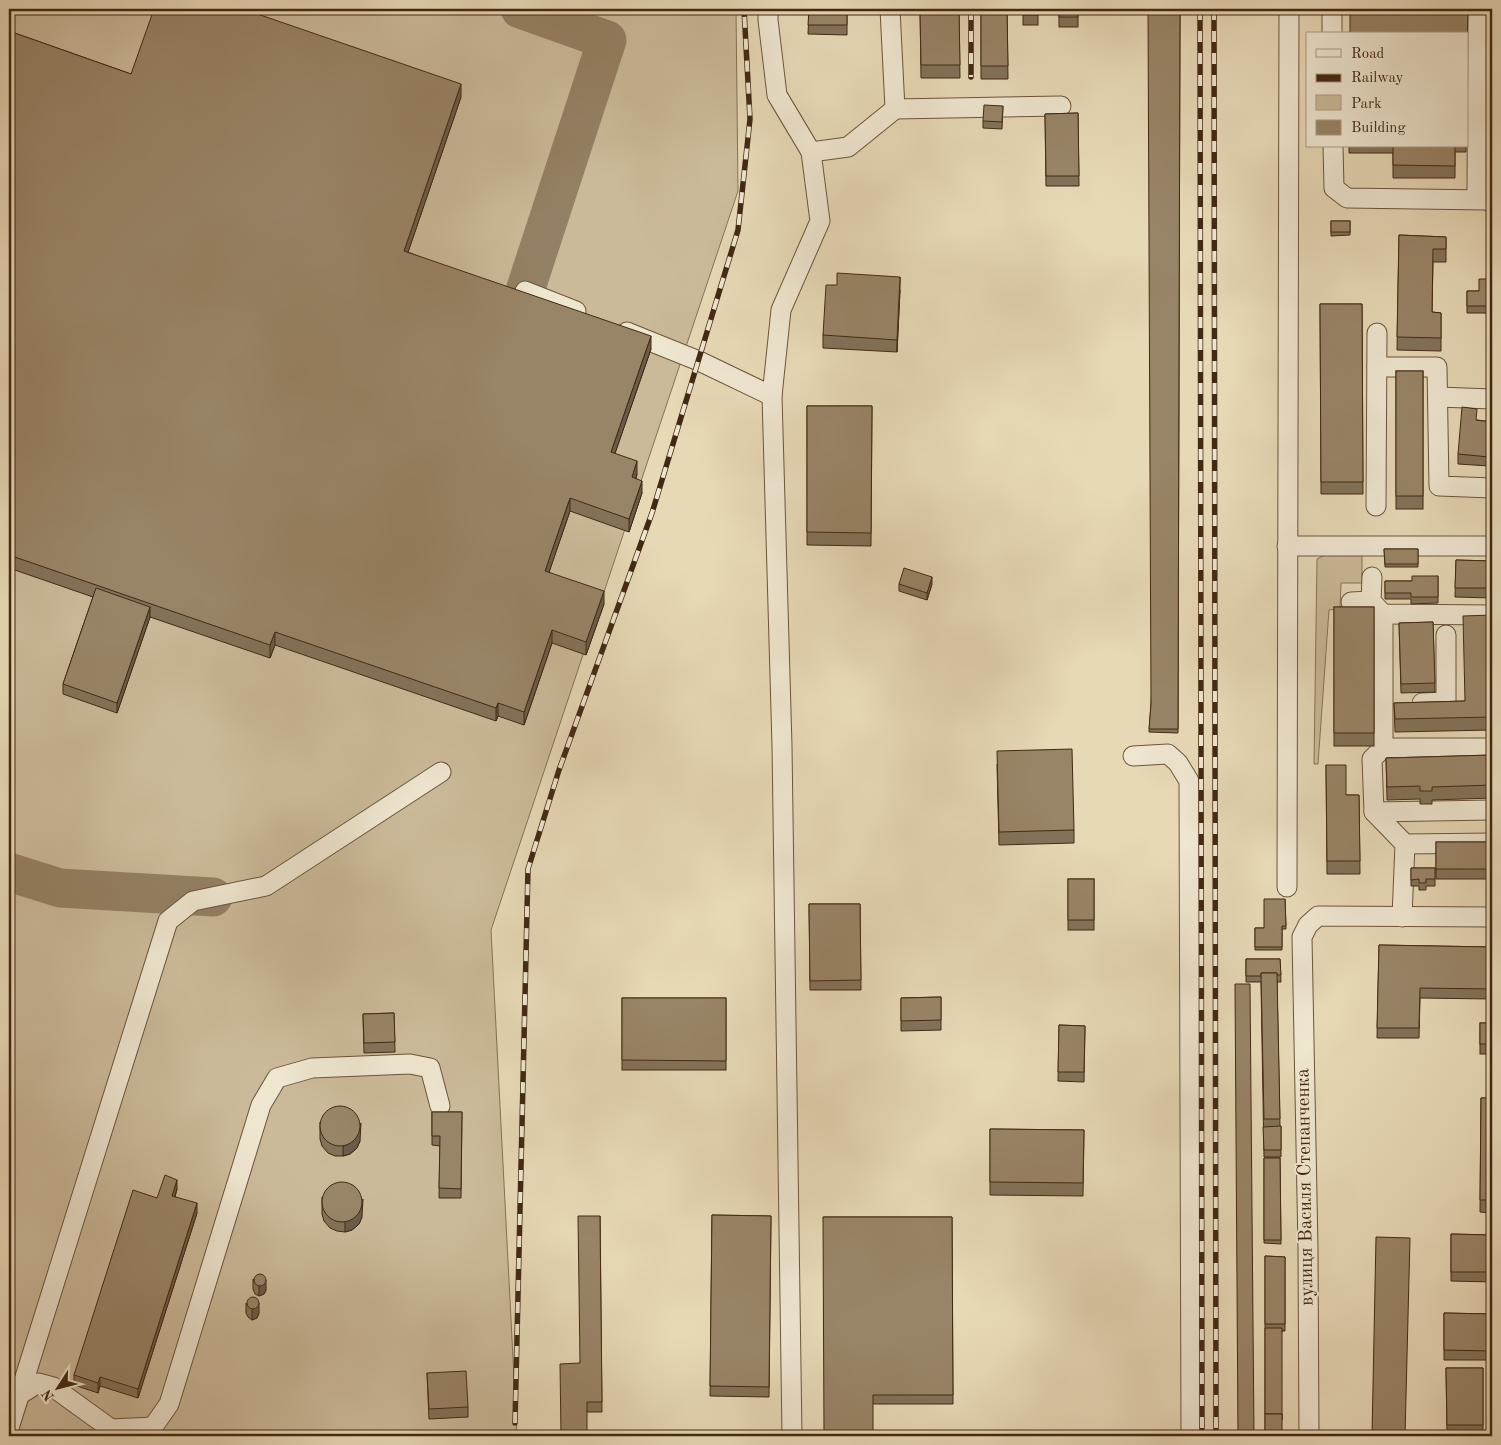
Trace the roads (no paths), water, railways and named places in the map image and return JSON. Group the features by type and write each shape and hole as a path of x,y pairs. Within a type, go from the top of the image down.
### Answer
{"street":[{"path":"768,9 777,96 811,152 820,220 781,310 772,396 782,746 792,1436"},
{"path":"890,9 895,109"},
{"path":"1287,888 1289,9"},
{"path":"1332,9 1332,32"},
{"path":"1478,9 1477,190 1490,201"},
{"path":"811,152 848,147 895,109 1061,106"},
{"path":"1333,148 1334,188 1347,198 1490,201"},
{"path":"525,291 589,317"},
{"path":"607,324 699,361 772,396"},
{"path":"1376,506 1377,333"},
{"path":"1377,367 1437,367 1439,486 1492,488"},
{"path":"1438,397 1492,399"},
{"path":"1288,546 1492,546"},
{"path":"1372,577 1377,608 1383,704 1383,748 1372,759 1374,812 1405,844 1402,917 1492,918"},
{"path":"1351,602 1377,608 1492,615"},
{"path":"1383,704 1446,702 1446,635"},
{"path":"1383,748 1492,748"},
{"path":"1133,756 1168,754 1178,763 1189,782 1191,1436"},
{"path":"9,1428 168,921 193,901 266,886 441,772"},
{"path":"1374,812 1492,810"},
{"path":"1405,844 1492,842"},
{"name":"вулиця Василя Степанченка","path":"1309,1436 1308,1248 1302,937 1308,924 1318,916 1402,917"},
{"path":"19,1395 38,1383 53,1387 111,1429 153,1426 169,1404 261,1105 277,1078 312,1068 410,1064 430,1068 440,1106"}],"railway":[{"path":"515,1423 528,869 559,770 652,513 738,230 750,119 744,9"},
{"path":"971,9 971,77"},
{"path":"1200,9 1202,1436"},
{"path":"1214,9 1216,1436"}]}
